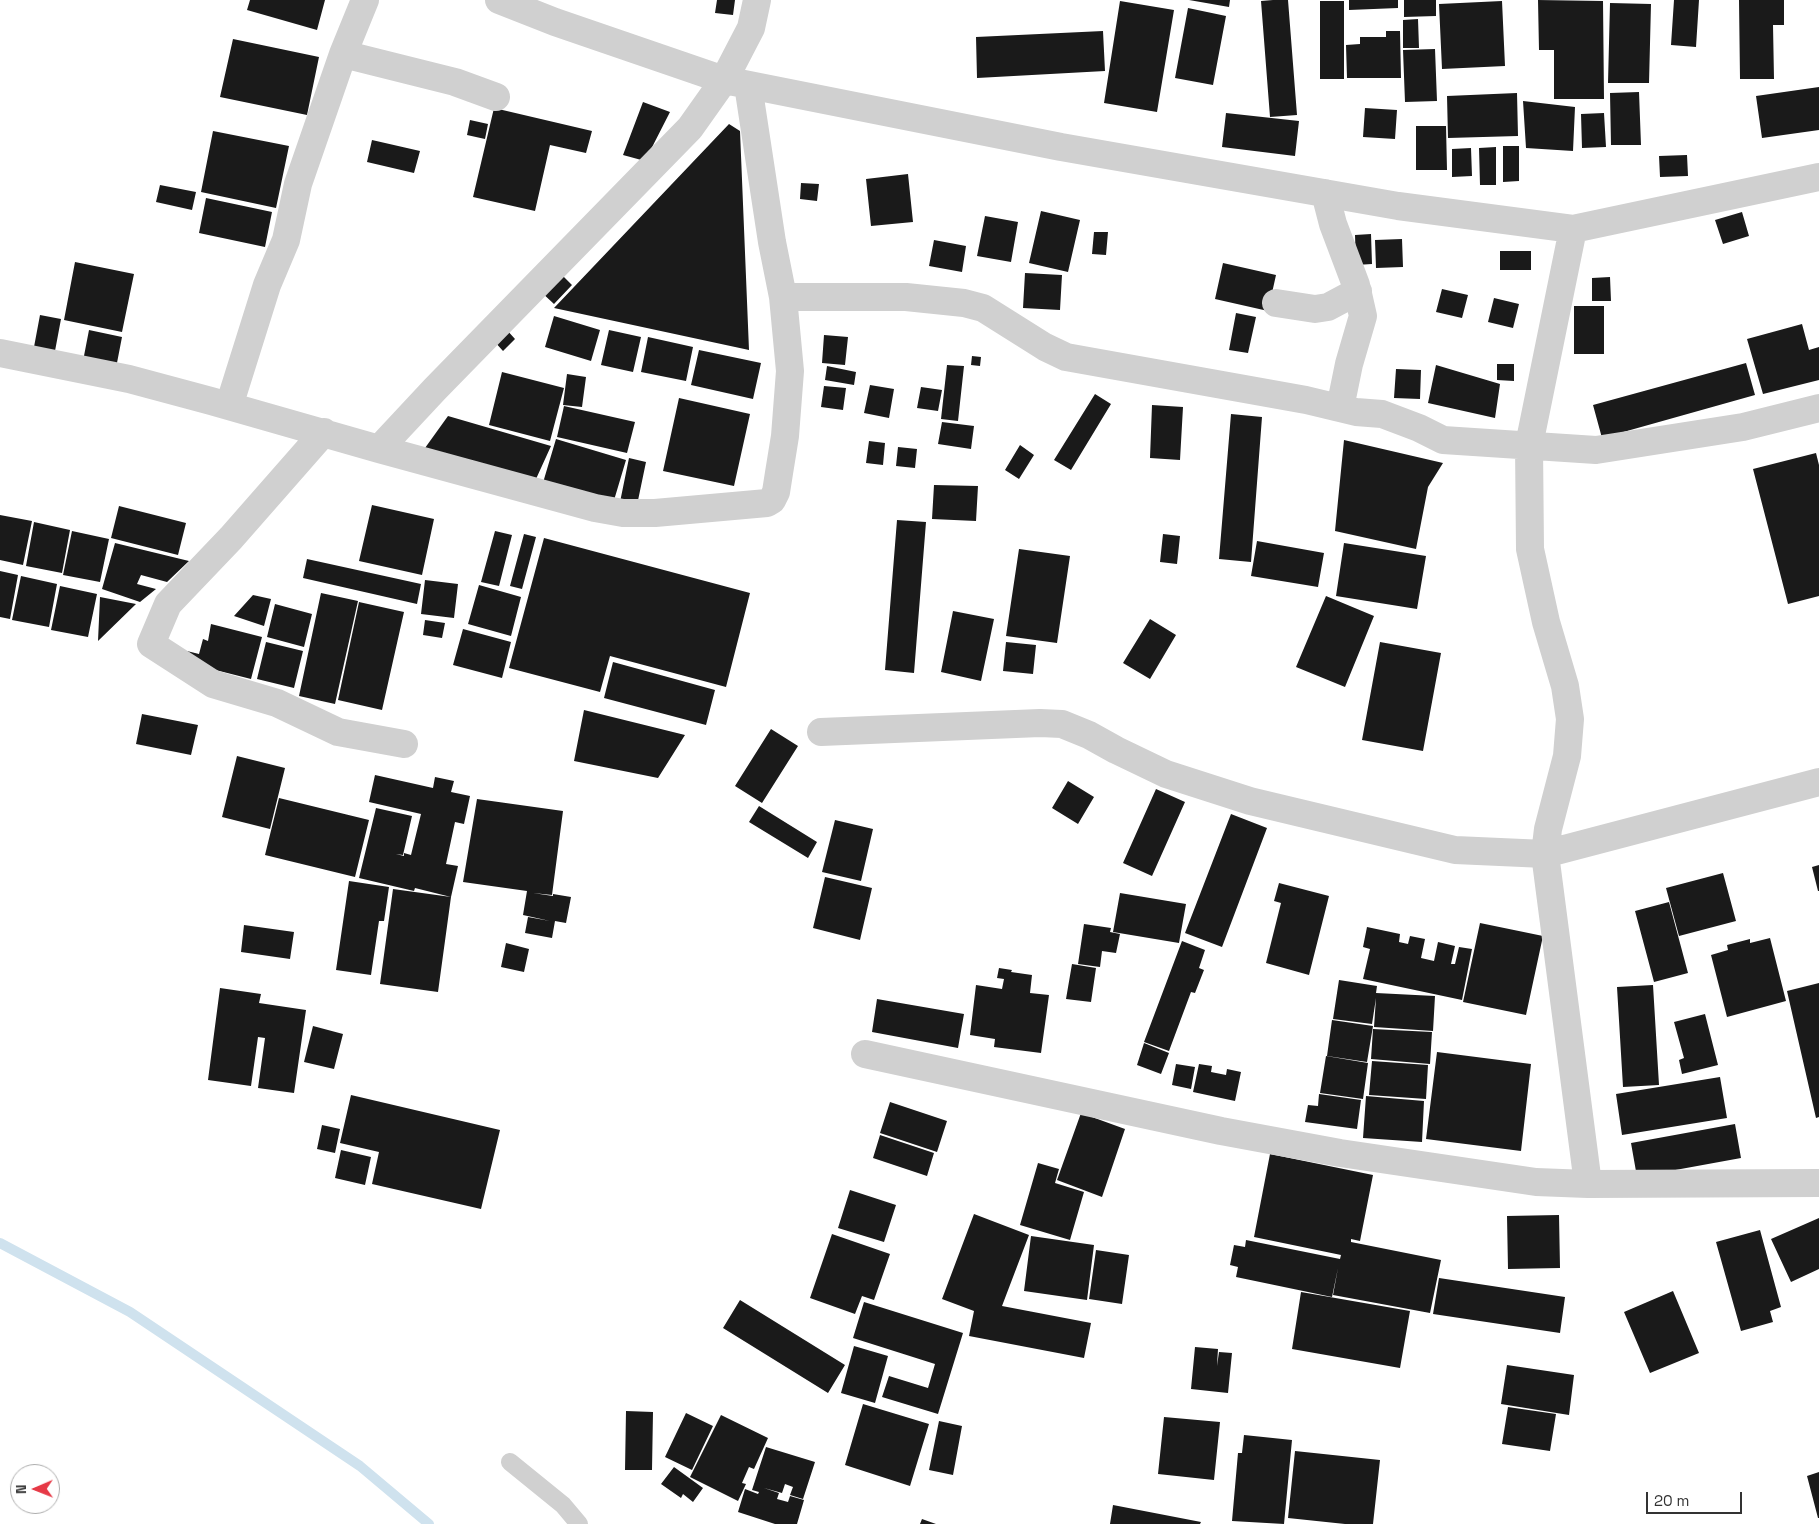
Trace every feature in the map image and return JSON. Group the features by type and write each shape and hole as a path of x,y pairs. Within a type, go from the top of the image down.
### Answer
{"street":[{"path":"229,406 266,285 286,240 298,184 343,54 365,0"},
{"path":"499,0 555,22 736,82 1061,147 1398,206 1573,229 1819,177"},
{"path":"0,353 130,380 595,508 623,513 655,513 772,500 776,492 785,436 790,371 783,297 736,82 757,0"},
{"path":"343,54 455,82 496,97"},
{"path":"379,449 736,82"},
{"path":"1326,193 1333,224 1358,292 1363,316 1349,364 1340,408"},
{"path":"1573,229 1529,445 1530,549 1546,622 1566,686 1570,719 1567,756 1548,829 1545,854 1588,1184"},
{"path":"1276,302 1315,309 1328,307 1358,292"},
{"path":"783,297 906,297 964,303 983,308 1045,347 1066,357 1356,412 1382,414 1443,440 1596,450 1742,427 1819,408"},
{"path":"324,432 231,538 168,604 151,644 213,684 276,703 338,732 404,744"},
{"path":"821,732 1040,723 1062,724 1089,735 1166,774 1250,801 1455,850 1545,854 1819,782"},
{"path":"865,1054 1211,1129 1340,1153 1536,1182 1588,1184 1819,1183"}],"lane":[{"path":"510,1462 563,1505 579,1524"}],"building":[{"path":"250,0 325,0 317,30 247,10"},
{"path":"717,0 735,0 733,15 715,13"},
{"path":"1189,0 1230,0 1229,7"},
{"path":"1288,0 1297,115 1270,117 1261,1"},
{"path":"1349,0 1398,0 1398,8 1349,10"},
{"path":"1404,0 1436,0 1436,16 1404,17"},
{"path":"1538,0 1603,1 1604,99 1554,99 1554,50 1539,50"},
{"path":"1674,0 1699,0 1696,47 1671,45"},
{"path":"1739,0 1784,0 1784,25 1773,25 1774,79 1740,79"},
{"path":"1120,1 1174,10 1157,112 1104,103"},
{"path":"1320,1 1344,1 1344,79 1320,79"},
{"path":"1502,1 1505,66 1442,69 1439,4"},
{"path":"1610,3 1651,4 1649,83 1608,83"},
{"path":"1188,8 1226,16 1213,85 1175,78"},
{"path":"1418,19 1419,48 1403,48 1403,20"},
{"path":"1103,31 1105,71 977,78 976,37"},
{"path":"1386,31 1400,31 1401,78 1347,78 1346,45 1360,44 1360,37 1386,37"},
{"path":"233,39 319,57 307,115 220,97"},
{"path":"1435,49 1437,101 1405,102 1403,50"},
{"path":"1819,87 1819,130 1762,138 1756,96"},
{"path":"1639,92 1641,145 1611,145 1610,93"},
{"path":"1517,93 1518,136 1448,138 1447,96"},
{"path":"1523,101 1575,107 1573,151 1526,148"},
{"path":"643,102 670,112 645,161 623,155"},
{"path":"494,108 592,131 586,153 550,145 535,211 473,197"},
{"path":"1365,108 1397,110 1395,139 1363,137"},
{"path":"1226,113 1299,121 1295,156 1222,147"},
{"path":"1604,113 1606,147 1582,148 1581,114"},
{"path":"470,120 488,124 485,139 467,135"},
{"path":"729,124 740,131 749,350 554,308"},
{"path":"1416,126 1446,126 1447,170 1416,170"},
{"path":"213,131 289,146 276,208 201,192"},
{"path":"372,140 420,151 414,173 367,162"},
{"path":"1503,146 1519,146 1519,181 1503,182"},
{"path":"1496,147 1496,185 1480,185 1479,148"},
{"path":"1471,148 1472,176 1452,177 1452,149"},
{"path":"1687,155 1688,176 1660,177 1659,156"},
{"path":"908,174 913,222 871,226 866,179"},
{"path":"801,183 819,184 817,201 800,199"},
{"path":"160,185 196,192 192,210 156,202"},
{"path":"206,198 272,212 265,247 199,233"},
{"path":"1041,211 1080,220 1068,272 1029,263"},
{"path":"1742,212 1749,236 1723,244 1715,220"},
{"path":"985,216 1018,222 1011,262 977,256"},
{"path":"1094,232 1108,232 1106,255 1092,254"},
{"path":"1371,234 1372,264 1356,265 1355,235"},
{"path":"1402,239 1403,267 1376,268 1375,240"},
{"path":"934,240 966,246 962,272 929,266"},
{"path":"1500,251 1531,251 1531,270 1500,270"},
{"path":"75,262 134,274 122,332 64,320"},
{"path":"1223,263 1276,275 1268,311 1215,299"},
{"path":"559,272 572,285 554,304 540,291"},
{"path":"1025,273 1062,275 1060,310 1023,308"},
{"path":"1610,277 1611,301 1592,301 1592,278"},
{"path":"1442,289 1468,295 1462,318 1436,312"},
{"path":"1494,298 1519,304 1513,328 1488,322"},
{"path":"1574,306 1604,306 1604,354 1574,354"},
{"path":"1236,313 1256,317 1248,353 1229,350"},
{"path":"40,315 61,319 55,351 34,347"},
{"path":"554,316 600,330 591,361 545,347"},
{"path":"1802,324 1809,350 1819,347 1819,380 1763,394 1747,339"},
{"path":"506,329 515,339 503,351 494,341"},
{"path":"89,330 122,337 116,368 83,361"},
{"path":"609,330 641,337 633,372 601,365"},
{"path":"824,335 848,337 845,365 822,363"},
{"path":"648,337 693,347 686,381 641,372"},
{"path":"699,350 761,363 753,399 691,385"},
{"path":"972,356 981,357 980,366 971,365"},
{"path":"1746,363 1755,395 1602,438 1593,405"},
{"path":"1497,364 1514,364 1514,381 1497,380"},
{"path":"947,365 964,366 958,421 941,419"},
{"path":"1436,365 1500,384 1495,418 1428,403"},
{"path":"827,366 856,372 854,385 825,380"},
{"path":"1396,369 1421,370 1420,399 1394,398"},
{"path":"502,372 564,388 550,441 489,425"},
{"path":"567,374 586,377 582,407 563,405"},
{"path":"870,385 894,389 889,418 864,413"},
{"path":"824,386 846,388 843,410 821,407"},
{"path":"921,387 942,390 938,411 917,408"},
{"path":"1095,394 1111,404 1071,470 1054,460"},
{"path":"679,398 750,414 734,486 663,471"},
{"path":"1152,405 1183,407 1180,460 1150,458"},
{"path":"564,406 635,422 627,453 557,437"},
{"path":"1231,414 1262,417 1251,562 1219,559"},
{"path":"448,416 551,446 536,479 425,448"},
{"path":"942,422 974,426 971,449 938,444"},
{"path":"556,439 626,460 612,507 542,486"},
{"path":"1344,440 1443,463 1428,487 1416,549 1335,531"},
{"path":"869,441 885,443 883,465 866,463"},
{"path":"1020,445 1034,455 1019,479 1005,470"},
{"path":"898,447 917,449 915,468 896,466"},
{"path":"1816,453 1819,465 1819,596 1788,604 1753,469"},
{"path":"629,458 646,462 636,510 619,507"},
{"path":"934,485 978,486 976,521 932,519"},
{"path":"372,505 434,519 422,575 359,561"},
{"path":"119,506 186,523 178,555 111,538"},
{"path":"0,515 32,521 23,565 0,560"},
{"path":"897,520 926,522 914,673 885,670"},
{"path":"34,522 70,530 62,573 26,566"},
{"path":"72,531 109,539 100,582 63,575"},
{"path":"495,531 512,535 499,586 481,582"},
{"path":"524,534 536,537 522,589 510,586"},
{"path":"1163,534 1180,536 1177,564 1160,562"},
{"path":"544,538 750,593 726,687 610,656 600,692 509,668"},
{"path":"1257,541 1324,553 1318,587 1251,576"},
{"path":"115,543 189,561 167,582 141,575 137,584 156,589 140,602 102,589"},
{"path":"1344,543 1426,556 1417,609 1336,596"},
{"path":"1019,549 1070,556 1057,643 1006,636"},
{"path":"307,559 421,584 417,604 303,578"},
{"path":"0,571 18,575 10,619 0,617"},
{"path":"21,576 57,584 49,627 12,620"},
{"path":"425,580 458,584 454,618 421,614"},
{"path":"479,585 521,597 511,636 468,624"},
{"path":"60,586 97,594 88,637 51,630"},
{"path":"321,593 358,601 335,704 299,696"},
{"path":"253,595 271,599 264,626 234,616"},
{"path":"1326,596 1374,616 1345,687 1296,667"},
{"path":"100,597 136,604 98,641"},
{"path":"359,602 404,612 382,710 338,700"},
{"path":"275,604 312,614 304,647 267,637"},
{"path":"953,611 994,619 981,681 941,672"},
{"path":"1150,619 1176,635 1150,679 1123,663"},
{"path":"425,620 445,623 442,638 423,635"},
{"path":"211,624 262,637 251,679 184,662 187,651 199,654 203,639 208,641"},
{"path":"463,629 511,642 502,678 453,665"},
{"path":"266,642 303,651 294,688 257,679"},
{"path":"1006,642 1036,645 1033,674 1003,671"},
{"path":"1380,642 1441,653 1423,751 1362,740"},
{"path":"613,662 715,690 706,725 604,698"},
{"path":"584,710 685,735 658,778 574,761"},
{"path":"142,714 198,725 191,755 136,744"},
{"path":"771,729 798,746 762,803 735,786"},
{"path":"237,756 285,768 270,829 222,817"},
{"path":"375,775 433,788 435,777 454,781 451,792 470,796 464,824 455,822 446,864 458,866 451,897 415,888 414,891 359,878 376,808 412,816 403,855 396,854 404,856 404,853 411,855 421,814 369,802"},
{"path":"1068,781 1094,797 1078,824 1052,808"},
{"path":"1156,789 1185,802 1152,876 1123,863"},
{"path":"279,798 369,820 355,877 265,855"},
{"path":"477,799 563,811 552,895 533,893 553,896 553,894 571,897 566,923 555,921 552,938 525,933 528,917 550,921 523,915 527,891 463,882"},
{"path":"759,806 817,842 808,858 749,822"},
{"path":"1231,814 1267,828 1222,947 1185,933"},
{"path":"835,820 873,829 861,881 822,872"},
{"path":"1819,865 1819,891 1818,891 1812,867"},
{"path":"1723,873 1736,921 1679,936 1666,888"},
{"path":"825,877 872,888 860,940 813,928"},
{"path":"349,881 389,887 384,921 379,921 371,975 336,970"},
{"path":"1279,883 1329,896 1309,975 1266,963 1281,903 1274,901"},
{"path":"393,889 451,897 438,992 380,984"},
{"path":"1120,893 1186,904 1179,943 1113,932"},
{"path":"1669,902 1688,973 1654,982 1635,911"},
{"path":"1480,923 1543,936 1526,1015 1463,1002"},
{"path":"1084,924 1111,928 1110,932 1120,934 1116,953 1102,951 1100,967 1078,964"},
{"path":"244,925 294,932 290,959 241,952"},
{"path":"1367,927 1400,934 1399,942 1408,944 1410,936 1425,939 1421,958 1434,961 1438,942 1455,946 1451,964 1455,964 1459,947 1472,949 1462,1000 1363,979 1370,949 1363,947"},
{"path":"1770,938 1786,1001 1727,1017 1711,955 1728,950 1727,945 1750,939 1750,943"},
{"path":"1182,941 1205,950 1199,968 1204,970 1195,993 1191,992 1169,1051 1144,1042"},
{"path":"506,943 529,949 524,972 501,967"},
{"path":"1072,964 1096,968 1091,1002 1066,999"},
{"path":"999,968 1032,975 1030,993 1049,995 1041,1053 994,1047 995,1039 970,1035 976,985 1002,989 1004,979 997,978"},
{"path":"1339,980 1377,986 1376,993 1435,996 1433,1031 1374,1027 1376,998 1372,1024 1333,1019"},
{"path":"1819,983 1819,1117 1816,1118 1787,991"},
{"path":"1653,985 1659,1085 1623,1087 1617,987"},
{"path":"220,988 261,994 259,1003 306,1010 294,1093 258,1088 265,1038 258,1037 251,1086 208,1080"},
{"path":"877,999 964,1014 958,1048 872,1032"},
{"path":"1705,1014 1718,1065 1682,1074 1679,1060 1684,1058 1674,1022"},
{"path":"1332,1020 1373,1026 1367,1062 1327,1056"},
{"path":"313,1026 343,1034 334,1069 304,1062"},
{"path":"1373,1029 1432,1032 1430,1064 1371,1059"},
{"path":"1144,1043 1169,1053 1161,1074 1137,1065"},
{"path":"1437,1052 1531,1064 1521,1151 1426,1139"},
{"path":"1326,1056 1368,1063 1363,1099 1320,1093"},
{"path":"1372,1061 1428,1065 1426,1099 1369,1095"},
{"path":"1176,1064 1195,1067 1191,1089 1172,1085"},
{"path":"1199,1064 1212,1066 1211,1072 1226,1075 1227,1069 1241,1072 1235,1101 1193,1092"},
{"path":"1720,1077 1727,1118 1622,1135 1616,1094"},
{"path":"1319,1094 1361,1100 1357,1129 1305,1122 1308,1105 1318,1106"},
{"path":"351,1095 500,1130 481,1209 372,1184 379,1152 340,1143"},
{"path":"1366,1096 1424,1101 1422,1142 1363,1138"},
{"path":"890,1102 947,1121 937,1152 880,1133"},
{"path":"1081,1113 1125,1129 1102,1197 1057,1180"},
{"path":"1735,1124 1741,1158 1637,1177 1631,1143"},
{"path":"322,1125 340,1129 335,1153 317,1149"},
{"path":"880,1135 934,1153 927,1176 873,1158"},
{"path":"341,1150 371,1157 365,1185 335,1178"},
{"path":"1270,1154 1373,1175 1360,1241 1351,1239 1351,1242 1441,1260 1430,1313 1333,1295 1338,1268 1332,1297 1236,1277 1238,1267 1230,1265 1234,1245 1245,1247 1246,1240 1340,1259 1341,1255 1254,1237"},
{"path":"1038,1163 1059,1169 1055,1183 1084,1192 1070,1240 1020,1225"},
{"path":"850,1190 896,1205 884,1242 838,1228"},
{"path":"974,1214 1029,1235 1002,1306 1091,1323 1084,1358 969,1336 974,1311 942,1299"},
{"path":"1559,1215 1560,1268 1508,1269 1507,1216"},
{"path":"1819,1218 1819,1269 1791,1282 1771,1239"},
{"path":"1760,1230 1781,1307 1770,1311 1773,1322 1741,1331 1716,1242"},
{"path":"832,1234 890,1254 874,1300 862,1296 855,1314 810,1298"},
{"path":"1031,1236 1094,1245 1087,1300 1024,1291"},
{"path":"1096,1250 1129,1255 1122,1304 1089,1299"},
{"path":"1439,1278 1565,1297 1560,1333 1433,1314"},
{"path":"1673,1291 1699,1353 1650,1373 1624,1312"},
{"path":"1301,1292 1410,1311 1400,1368 1292,1349"},
{"path":"740,1300 845,1365 828,1393 723,1328"},
{"path":"864,1302 963,1333 938,1414 882,1397 889,1376 928,1388 935,1364 853,1338"},
{"path":"854,1346 888,1356 875,1403 841,1393"},
{"path":"1195,1347 1218,1349 1217,1366 1219,1352 1232,1353 1228,1393 1191,1389"},
{"path":"1507,1365 1574,1375 1569,1415 1501,1404"},
{"path":"863,1404 929,1424 910,1486 845,1465"},
{"path":"1508,1407 1556,1414 1550,1451 1502,1444"},
{"path":"626,1411 653,1412 652,1470 625,1470"},
{"path":"686,1413 713,1426 692,1470 665,1457"},
{"path":"721,1415 768,1438 754,1469 749,1467 742,1483 746,1484 738,1501 690,1477"},
{"path":"1164,1417 1220,1422 1214,1480 1158,1474"},
{"path":"939,1421 962,1426 953,1475 929,1470"},
{"path":"1244,1435 1292,1440 1284,1524 1232,1521 1238,1453 1242,1453"},
{"path":"766,1447 815,1462 803,1499 790,1495 793,1487 785,1484 782,1493 764,1488 779,1493 777,1499 788,1502 790,1496 804,1500 797,1524 775,1524 738,1512 745,1489 758,1494 759,1492 752,1490"},
{"path":"1295,1451 1380,1460 1373,1524 1345,1524 1288,1518"},
{"path":"674,1467 703,1488 693,1502 683,1494 681,1498 661,1484"},
{"path":"1819,1472 1819,1518 1818,1518 1807,1476"},
{"path":"1113,1505 1201,1522 1200,1524 1110,1524"},
{"path":"922,1519 936,1524 920,1524"}],"waterway":[{"path":"0,1243 130,1312 360,1466 429,1524"}]}
